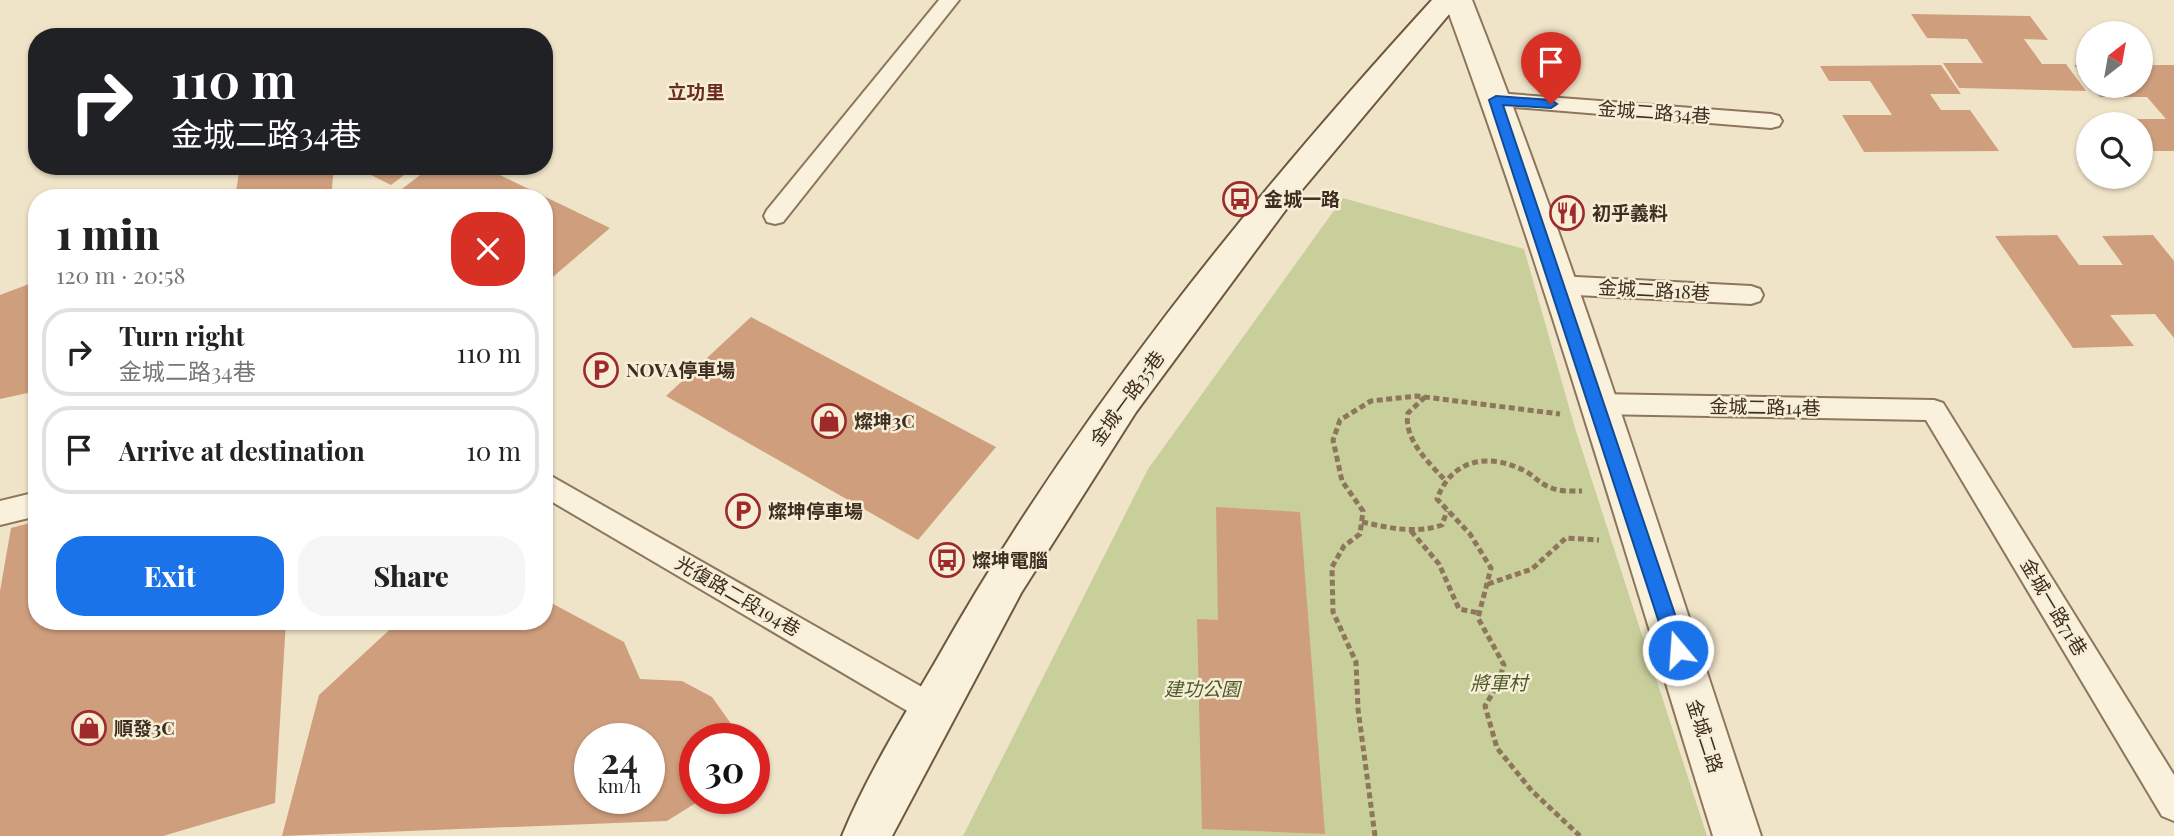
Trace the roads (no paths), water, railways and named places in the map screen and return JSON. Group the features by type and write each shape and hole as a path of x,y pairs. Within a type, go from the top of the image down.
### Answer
{"street":[{"name":"金城一路35巷","path":"866,836 932,709 1027,546 1115,415 1242,240 1344,116 1447,0"},
{"name":"金城二路","path":"1458,0 1496,100 1557,285 1582,410 1737,836"}],"lane":[{"path":"775,216 949,0"},
{"name":"金城二路34巷","path":"1496,100 1771,121"},
{"name":"金城二路18巷","path":"1557,285 1751,295"},
{"name":"金城二路14巷","path":"1582,410 1934,410"},
{"name":"金城一路71巷","path":"1934,410 2174,805"},
{"name":"光復路二段194巷","path":"553,488 932,709"},
{"path":"0,513 28,506"}],"place":[{"name":"金城一路","path":"1240,199"},
{"name":"初乎義料","path":"1567,213"},
{"name":"NOVA停車場","path":"601,370"},
{"name":"燦坤3C","path":"829,421"},
{"name":"燦坤停車場","path":"743,511"},
{"name":"燦坤電腦","path":"947,560"},
{"name":"順發3C","path":"89,728"}],"district":[{"name":"立功里","path":"696,92"}],"park label":[{"name":"將軍村","path":"1499,683"},
{"name":"建功公園","path":"1202,689"}]}
